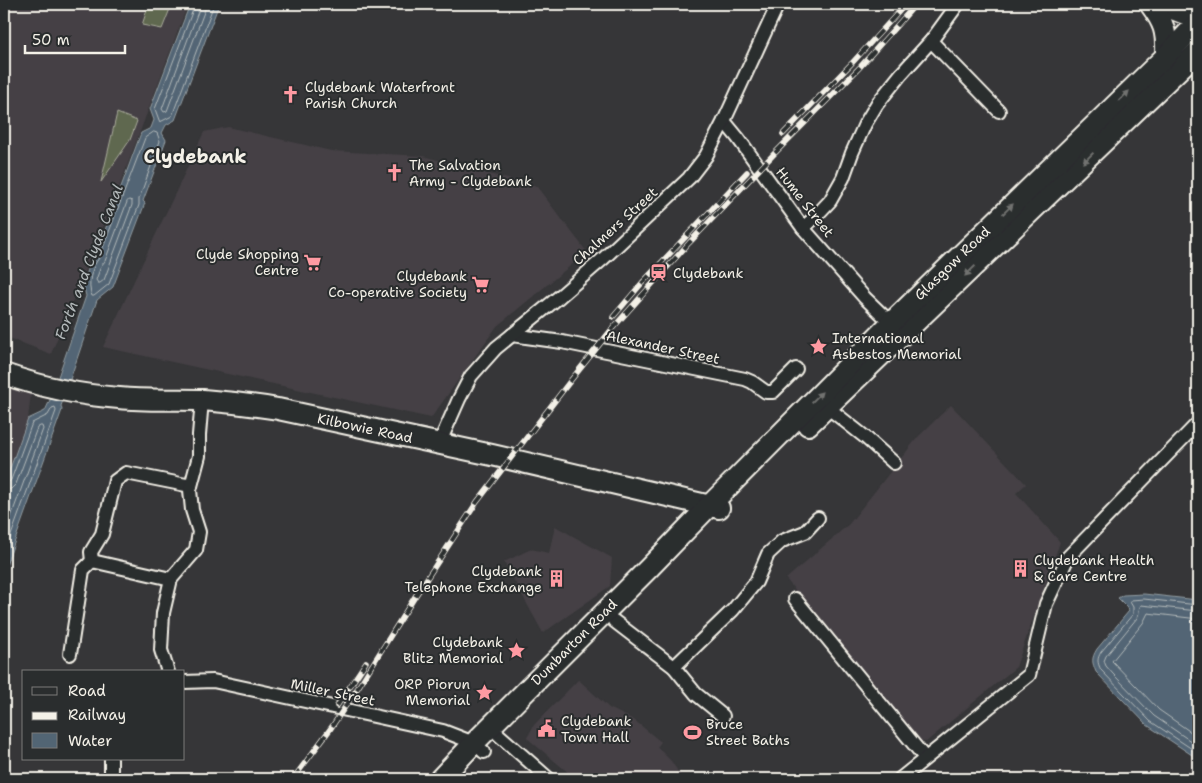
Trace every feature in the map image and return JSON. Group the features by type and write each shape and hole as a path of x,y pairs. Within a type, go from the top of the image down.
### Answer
{"main road":[{"path":"1150,4 1160,17 1165,29 1167,41 1166,56"},
{"name":"Glasgow Road","path":"716,508 896,329 1166,56 1198,21"},
{"name":"Glasgow Road","path":"716,508 827,407 896,329 1198,51"},
{"name":"Kilbowie Road","path":"4,374 32,384 117,398 136,400 202,400 249,404 278,409 716,508"},
{"name":"Dumbarton Road","path":"458,779 479,747 499,736 614,620 716,508"},
{"name":"Dumbarton Road","path":"440,779 479,747 649,568 716,508"}],"street":[{"name":"Chalmers Street","path":"439,444 471,376 496,348 604,258 689,178 706,156 778,4"},
{"path":"803,228 830,201 843,178 865,124 877,104 931,41 958,4"},
{"path":"1158,4 1198,21"},
{"path":"931,41 999,111"},
{"name":"Hume Street","path":"724,121 803,228 896,329"},
{"name":"Alexander Street","path":"512,335 572,344 744,379 766,392 773,392 796,369"},
{"path":"167,670 161,650 163,613 171,578 196,550 199,532 192,510 190,490 199,456 202,400"},
{"path":"827,407 866,437 894,463"},
{"path":"900,779 1029,675 1046,604 1068,557 1198,423"},
{"path":"92,561 91,552 102,534 115,481 126,473 191,486"},
{"path":"674,667 733,610 756,582 768,554 782,541 805,532 818,518"},
{"path":"92,561 171,578"},
{"path":"70,654 83,570 92,561"},
{"path":"795,599 925,758"},
{"path":"614,620 674,667 696,694 723,716"},
{"name":"Miller Street","path":"185,682 214,681 443,731 479,747"},
{"path":"499,736 549,779"},
{"path":"111,760 111,779"}],"shaded area":[{"path":"4,4 188,4 121,182 51,354 4,336"},
{"path":"228,127 331,151 423,156 537,187 587,252 497,326 431,418 103,347 204,132"},
{"path":"4,374 32,384 28,419 4,485"},
{"path":"951,405 1026,484 1016,493 1060,542 1016,667 926,742 917,741 786,579 849,524 918,437"},
{"path":"555,526 612,558 610,586 543,633 504,562 531,549 549,553"},
{"name":"Clydebank Town Hall","path":"578,680 609,708 634,720 661,742 657,747 671,761 683,779 576,779 527,738 534,725"}],"green space":[{"path":"149,4 172,4 162,29 142,25"},
{"path":"117,113 137,121 130,140 101,182"}],"water":[{"path":"190,4 219,4 175,120 166,125 162,133 166,140 143,201 145,203 113,287 97,300 61,406 62,410 4,571 4,485 28,419 45,411 50,400 86,296 83,284 92,258 95,257 141,133 151,128 154,120 150,109"},
{"path":"1144,594 1198,600 1198,759 1147,725 1096,672 1094,666 1093,658 1097,649 1129,611 1118,598 1123,595"}],"railway":[{"path":"783,134 906,4"},
{"path":"293,779 359,686 477,502 571,380 612,329 689,243 860,67 916,4"},
{"path":"613,317 642,283 747,172"},
{"path":"337,706 366,662"}],"place":[{"name":"Clydebank Waterfront Parish Church","path":"291,95"},
{"name":"The Salvation Army - Clydebank","path":"395,173"},
{"name":"Clyde Shopping Centre","path":"313,262"},
{"name":"Clydebank","path":"659,273"},
{"name":"Clydebank Co-operative Society","path":"481,284"},
{"name":"International Asbestos Memorial","path":"818,346"},
{"name":"Clydebank Health & Care Centre","path":"1020,568"},
{"name":"Clydebank Telephone Exchange","path":"556,579"},
{"name":"Clydebank Blitz Memorial","path":"517,650"},
{"name":"ORP Piorun Memorial","path":"484,692"},
{"name":"Clydebank Town Hall","path":"547,729"},
{"name":"Bruce Street Baths","path":"692,732"}],"district":[{"name":"Clydebank","path":"195,156"}],"water label":[{"name":"Forth and Clyde Canal","path":"89,262"}]}
